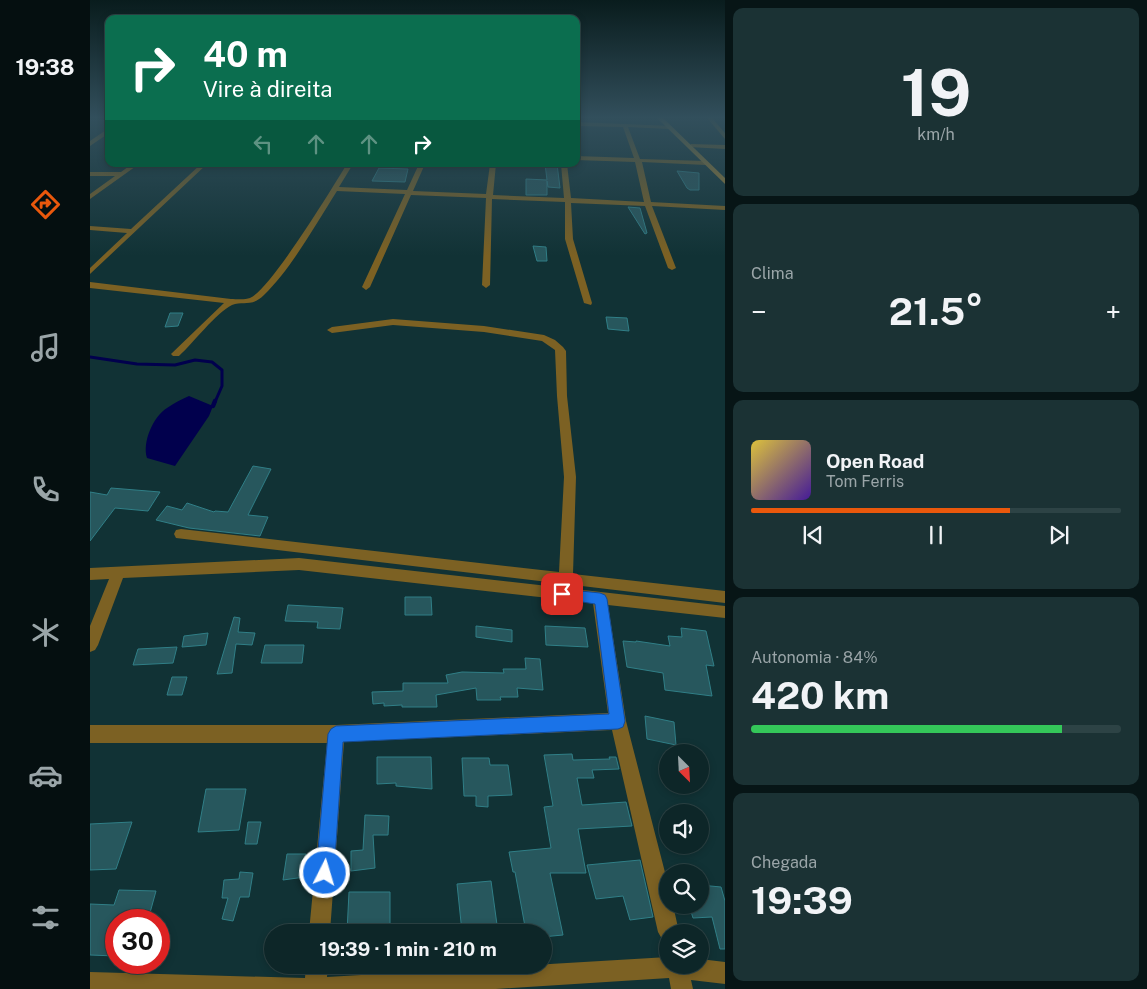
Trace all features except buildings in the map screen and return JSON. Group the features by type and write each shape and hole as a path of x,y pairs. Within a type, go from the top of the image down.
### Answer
{"street":[{"path":"639,164 648,204 672,268"},
{"path":"707,164 724,182"},
{"path":"90,197 132,167"},
{"path":"90,272 201,167"},
{"path":"90,284 172,296 232,301 252,300 258,297 336,189 348,167"},
{"path":"366,287 421,167"},
{"path":"486,285 492,167"},
{"path":"564,167 568,200 569,239 588,303"},
{"path":"90,174 122,174"},
{"path":"336,189 724,208"},
{"path":"90,228 132,231"},
{"path":"176,354 219,311 232,301"},
{"path":"332,330 381,322 484,329 544,338 552,341 559,347 561,351 562,396 570,478 566,579"},
{"path":"181,534 724,596"},
{"path":"90,574 299,564 724,612"},
{"path":"90,644 118,573"},
{"path":"600,599 618,721 667,924"},
{"path":"90,734 336,734 618,721"},
{"path":"321,924 336,734"},
{"path":"90,983 315,989 659,967"},
{"path":"709,971 724,973"},
{"path":"315,989 316,974"},
{"path":"679,974 682,989"}],"shaded area":[{"path":"189,396 213,406 209,416 175,466 147,458 147,438 157,417 170,406"}],"waterway":[{"path":"90,357 137,364 175,365 195,360 212,362 222,370 222,386 215,402"},
{"path":"213,406 215,401"}],"route":[{"path":"325,873 336,734 618,721 600,599 562,594"}]}
